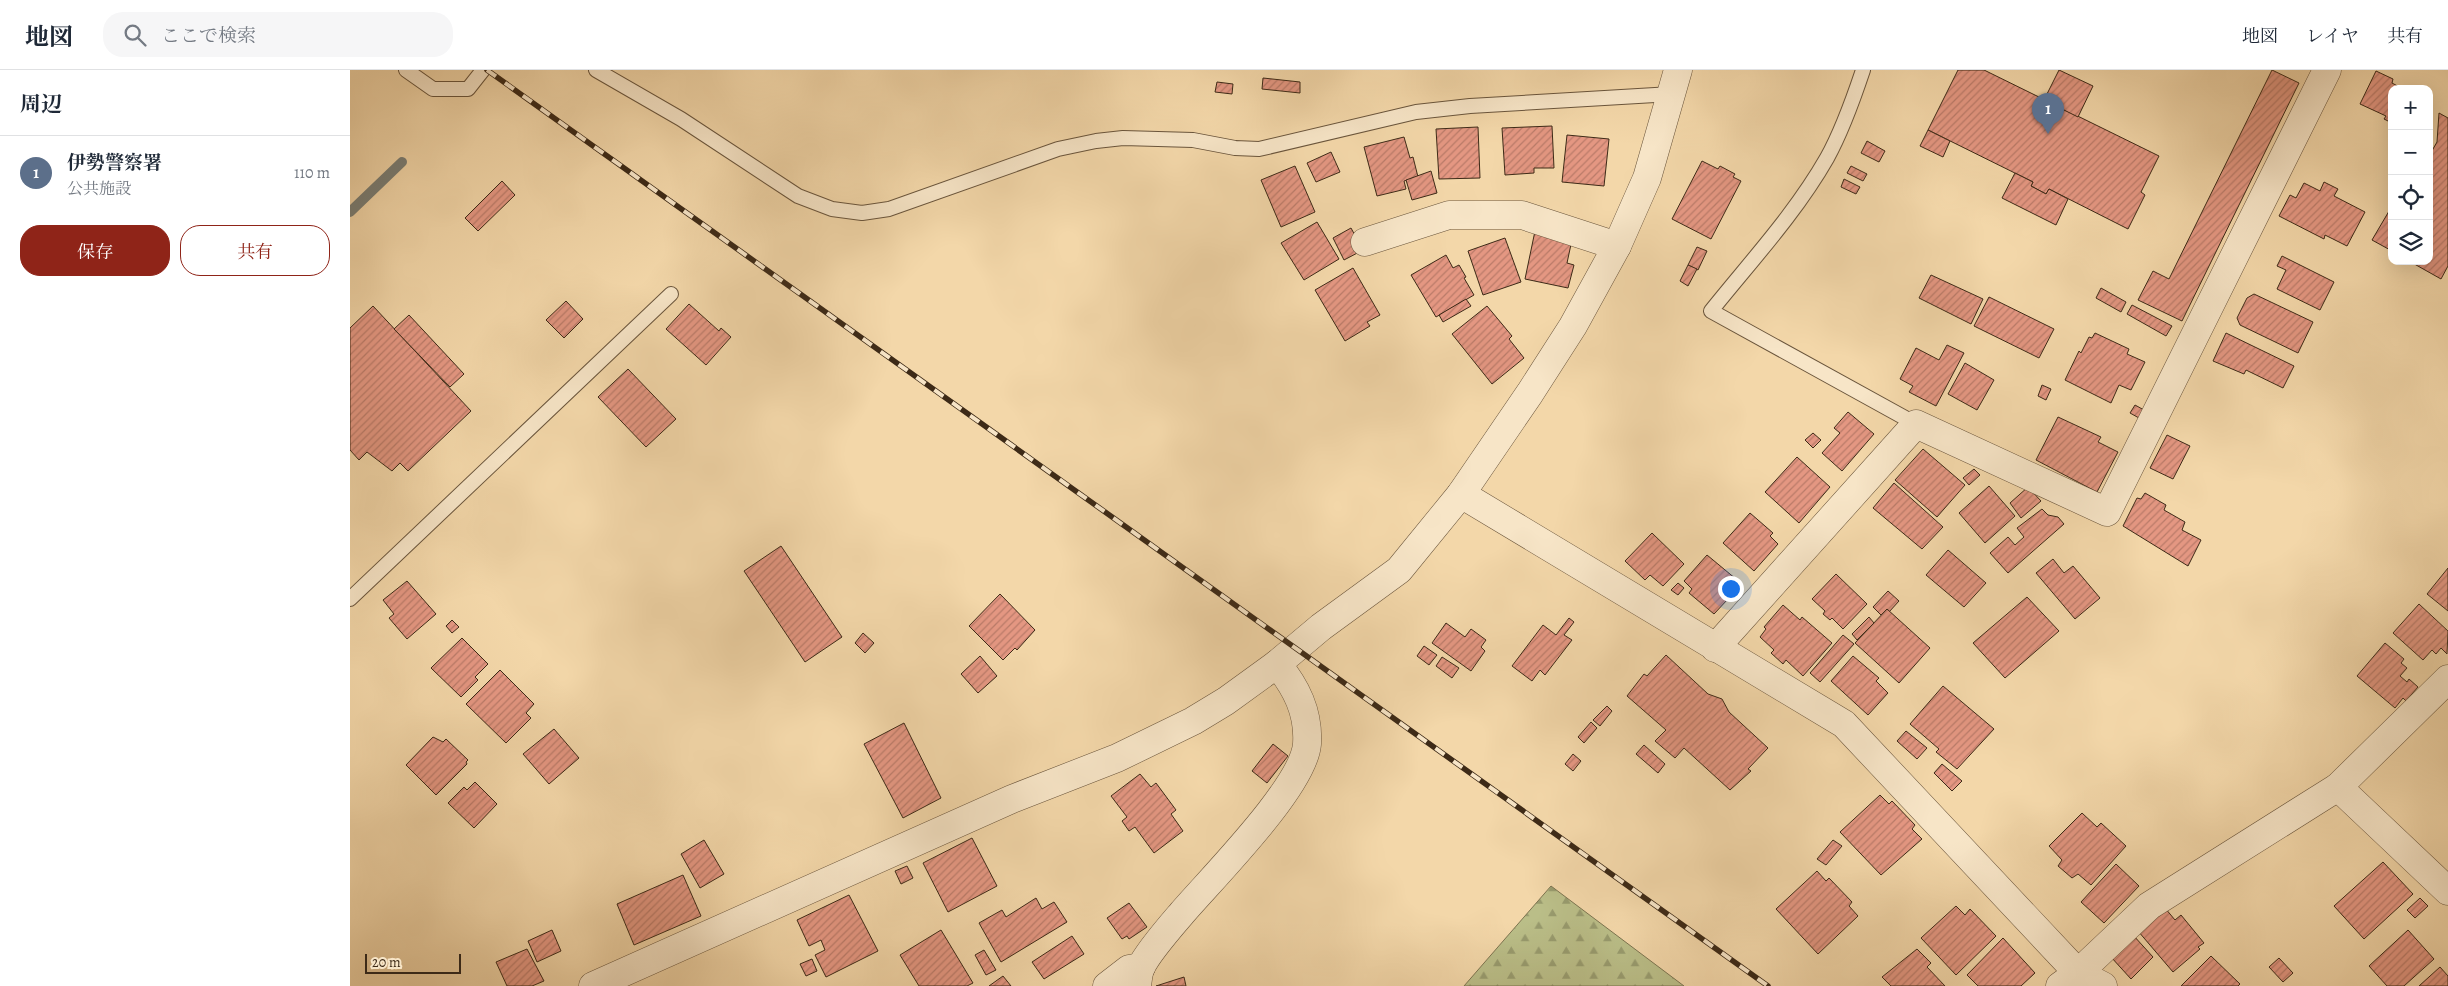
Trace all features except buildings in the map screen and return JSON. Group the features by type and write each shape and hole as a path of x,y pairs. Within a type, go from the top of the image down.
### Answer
{"street":[{"path":"1715,648 1916,424 2107,512 2327,70"},
{"path":"593,986 1012,799 1117,758 1193,721 1226,701 1277,664 1321,627 1399,570 1461,494 1568,333 1617,246 1647,178 1675,82"},
{"path":"1365,242 1449,216 1522,215 1617,246"},
{"path":"1461,494 1844,724 2069,980 2103,986"},
{"path":"1107,986 1129,969 1139,977 1169,928 1270,811 1294,780 1307,745 1306,721 1294,686 1277,664"},
{"path":"2069,980 2149,906 2338,788 2448,680"},
{"path":"2338,788 2448,891"}],"lane":[{"path":"406,70 433,89 468,89 483,70"},
{"path":"596,70 681,119 798,196 832,209 862,212 889,209 1058,149 1096,141 1123,138 1193,140 1234,148 1259,149 1416,112 1675,82"},
{"path":"1863,70 1853,101 1827,158 1792,212 1711,311 1916,424"},
{"path":"350,599 671,294"}],"green space":[{"path":"1551,886 1684,986 1464,986"}],"waterway":[{"path":"350,212 402,162"}],"railway":[{"path":"487,70 1768,986"}],"place":[{"name":"伊勢警察署","path":"2048,134"}]}
